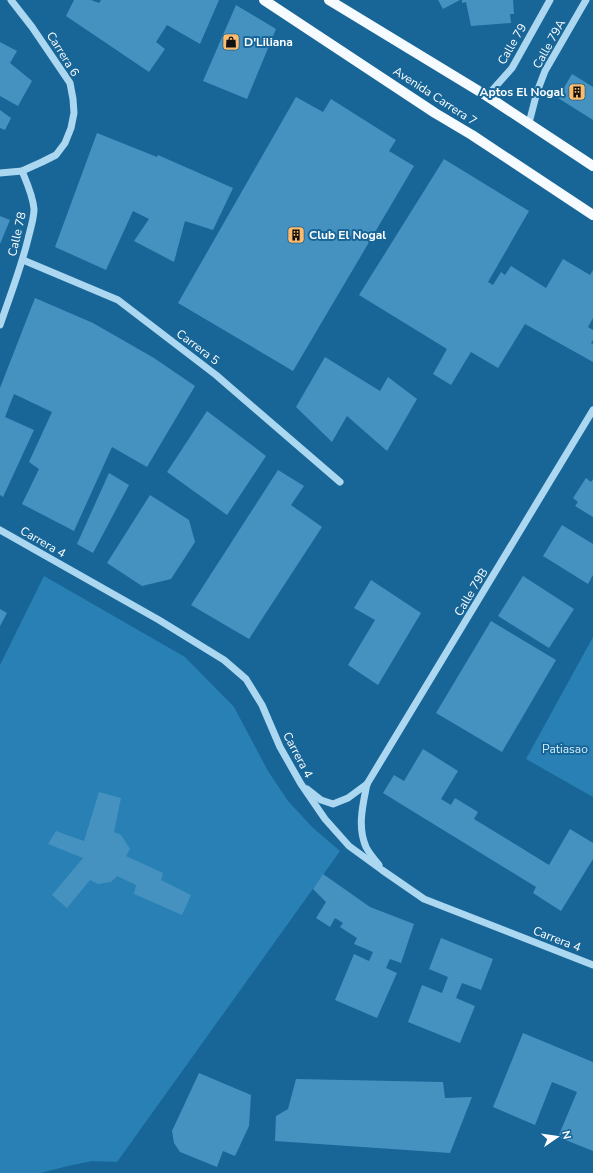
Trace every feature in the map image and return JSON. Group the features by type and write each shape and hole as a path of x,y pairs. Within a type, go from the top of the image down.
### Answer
{"main road":[{"name":"Avenida Carrera 7","path":"264,0 593,215"},
{"path":"329,0 487,96 593,166"}],"street":[{"name":"Carrera 6","path":"11,0 32,27 70,83 74,114 71,128 65,143 56,155 22,171"},
{"name":"Calle 79","path":"487,96 512,68 550,0"},
{"name":"Calle 79A","path":"529,123 537,92 545,71 586,0"},
{"path":"0,173 22,171"},
{"name":"Calle 78","path":"0,325 23,260 34,210 33,200 22,171"},
{"name":"Carrera 5","path":"23,260 118,300 216,375 340,482"},
{"name":"Calle 79B","path":"382,870 366,847 362,833 362,811 367,784 593,410"},
{"name":"Carrera 4","path":"0,530 159,620 224,660 246,679 262,705 280,747 301,784 325,818 349,846 424,899 593,965"},
{"name":"Calle 79B","path":"301,784 321,800 333,804 348,798 367,784"}],"green space":[{"path":"44,576 185,657 234,707 268,771 288,801 312,827 340,851 117,1162 92,1161 40,1173 0,1173 0,665"},
{"name":"Patiasao","path":"593,637 593,797 526,759"}],"building":[{"path":"74,0 91,0 99,3 101,0 219,0 200,44 167,25 156,42 165,49 149,72 66,16"},
{"path":"438,0 460,0 443,9"},
{"path":"462,0 513,0 514,14 510,14 511,23 471,26 466,2 462,3"},
{"path":"236,5 276,29 247,99 203,81"},
{"path":"0,42 17,51 10,63 32,81 18,106 0,96"},
{"name":"Aptos El Nogal","path":"572,74 593,87 593,120 558,98"},
{"name":"Club El Nogal","path":"296,97 323,112 331,99 396,140 389,151 414,166 293,371 178,303"},
{"path":"0,110 11,118 5,130 0,128"},
{"path":"97,133 157,157 158,155 233,188 213,230 185,221 174,262 134,241 149,219 133,211 106,270 55,247"},
{"path":"444,159 529,211 488,282 493,285 501,272 505,275 511,266 546,288 563,259 590,275 593,270 593,318 588,327 593,330 593,340 591,343 593,344 593,362 525,324 498,368 471,352 451,385 433,374 447,349 359,295"},
{"path":"0,216 10,220 0,244"},
{"path":"35,298 93,323 154,358 195,386 147,467 112,447 74,531 22,504 39,469 29,462 52,412 14,394 5,417 34,430 3,497 0,495 0,388"},
{"path":"325,357 380,391 388,377 417,399 387,451 347,416 332,442 296,407"},
{"path":"207,411 266,456 227,515 167,472"},
{"path":"278,470 304,486 291,505 322,527 249,639 191,605"},
{"path":"109,473 129,485 93,553 77,544"},
{"path":"586,478 591,482 593,479 593,517 575,506 578,502 573,498"},
{"path":"150,495 189,520 195,542 171,579 142,586 107,563"},
{"path":"562,525 593,544 593,575 588,584 543,556"},
{"path":"523,576 574,609 549,648 498,616"},
{"path":"371,580 421,613 378,685 348,665 375,620 354,608"},
{"path":"0,609 7,613 0,626"},
{"path":"491,621 556,660 502,752 436,713"},
{"path":"423,749 458,771 441,799 451,805 455,798 478,812 474,819 549,865 570,829 593,843 593,859 561,911 533,893 536,887 383,793 394,775 404,781"},
{"path":"99,792 121,798 114,832 121,835 130,849 126,856 163,873 161,880 191,895 182,915 134,894 136,885 117,876 111,882 98,884 90,880 67,908 52,895 83,858 48,844 56,831 84,841"},
{"path":"323,874 370,907 414,924 401,963 390,959 386,968 397,973 377,1018 335,1000 354,954 369,961 373,952 354,944 357,938 340,927 343,923 335,918 330,927 316,918 326,902 313,889"},
{"path":"441,938 493,959 481,990 462,983 456,998 475,1006 460,1043 408,1022 422,985 442,993 448,977 429,969"},
{"path":"523,1033 593,1062 593,1151 558,1137 577,1092 552,1082 535,1125 493,1107"},
{"path":"199,1073 251,1095 249,1126 235,1156 223,1151 217,1167 180,1152 174,1143 172,1131"},
{"path":"296,1079 443,1082 445,1098 472,1097 450,1153 275,1141 276,1116 288,1109"}],"place":[{"name":"D'Liliana","path":"231,42"},
{"name":"Aptos El Nogal","path":"577,92"},
{"name":"Club El Nogal","path":"296,235"}]}
